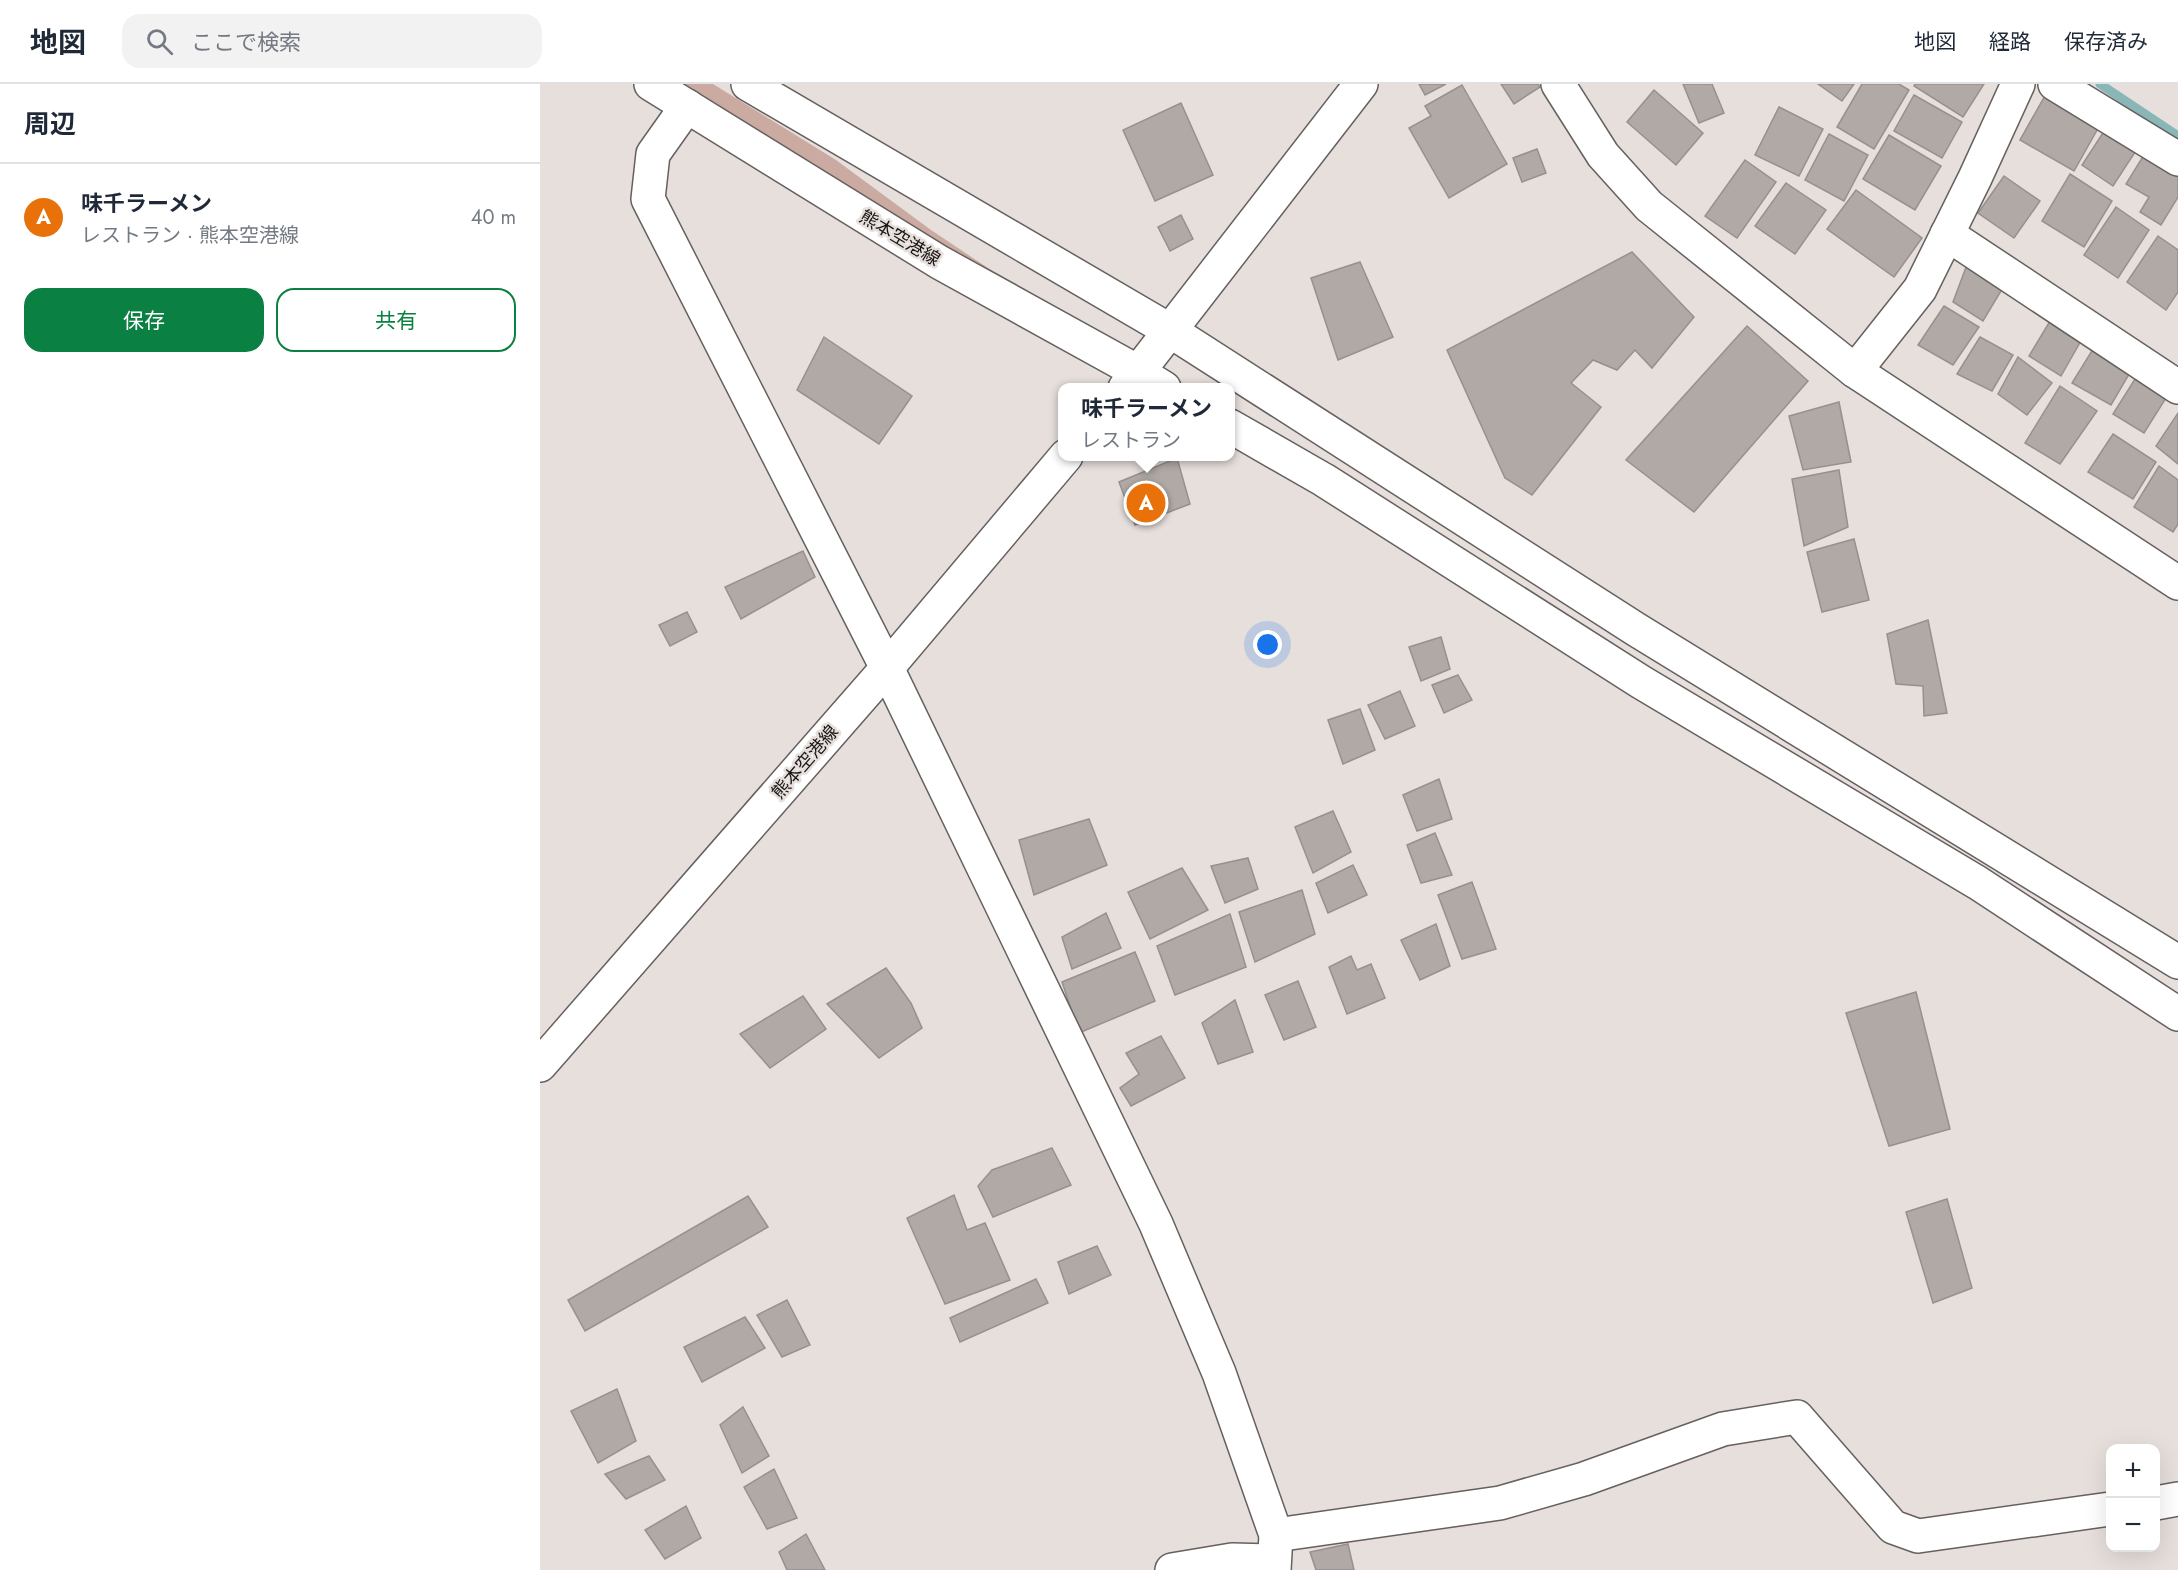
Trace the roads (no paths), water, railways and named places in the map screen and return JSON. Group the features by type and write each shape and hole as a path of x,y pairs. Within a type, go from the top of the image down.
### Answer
{"street":[{"name":"熊本空港線","path":"651,84 939,262 1142,382"},
{"path":"748,84 1169,330 1637,630 2178,962"},
{"path":"1142,382 1169,330 1361,84"},
{"path":"1558,84 1603,155 1649,207 1855,371 2178,584"},
{"path":"1855,371 1920,289 2018,84"},
{"path":"2055,84 2178,159"},
{"path":"687,106 652,154 648,199 887,668 1156,1224 1220,1373 1275,1555"},
{"path":"1947,234 2178,387"},
{"path":"1235,429 1324,480 1641,682 1978,883 2178,1014"},
{"name":"熊本空港線","path":"540,1065 887,668 1062,461"},
{"path":"1172,1570 1275,1555 1500,1503 1584,1479 1723,1429 1797,1416 1893,1527 1918,1536 2106,1510"},
{"path":"2160,1502 2178,1499"}],"waterway":[{"path":"2100,84 2178,136"}],"place":[{"name":"味千ラーメン","path":"1146,503"}]}
